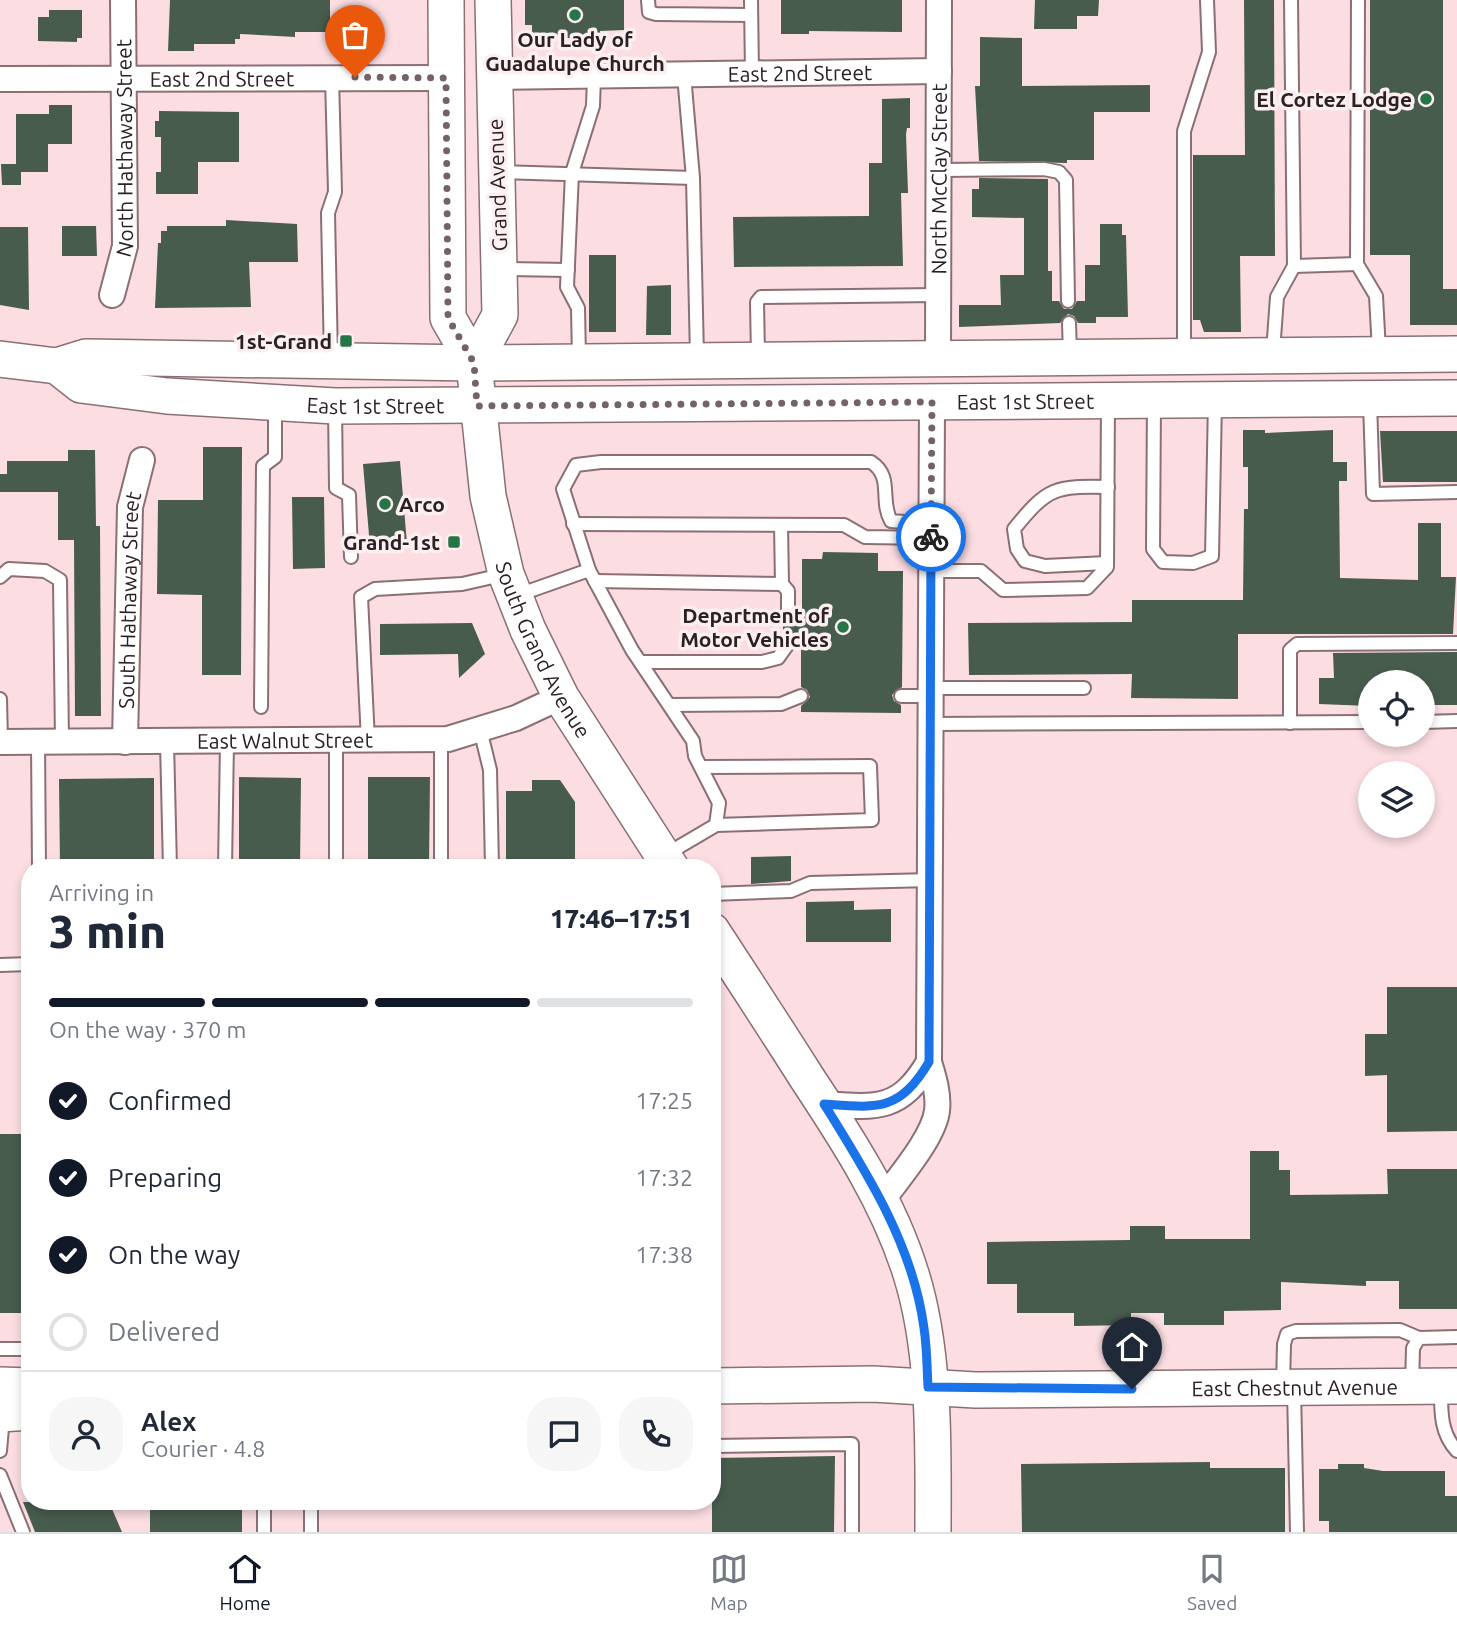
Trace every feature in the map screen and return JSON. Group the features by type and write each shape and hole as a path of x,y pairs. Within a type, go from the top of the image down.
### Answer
{"main road":[{"path":"446,0 448,318 474,363 477,406"},
{"name":"Grand Avenue","path":"474,363 500,315 493,0"},
{"name":"East 1st Street","path":"0,359 57,366 86,357 331,363 578,363 1457,355"},
{"path":"932,402 944,386 966,375 1122,358"},
{"name":"East 1st Street","path":"57,366 81,385 167,396 335,406 1457,398"},
{"name":"South Grand Avenue","path":"477,406 488,496 510,585 561,697 656,859"},
{"path":"721,945 824,1104 882,1201 912,1275 924,1327 933,1438 933,1532"},
{"name":"East Chestnut Avenue","path":"721,1387 873,1384 975,1390 1437,1387"},
{"path":"8,1406 21,1394"}],"street":[{"name":"North Hathaway Street","path":"112,295 125,246 123,0"},
{"name":"North McClay Street","path":"938,359 939,0"},
{"name":"East 2nd Street","path":"494,77 939,71"},
{"name":"East 2nd Street","path":"0,79 446,78"},
{"path":"882,1201 926,1138 937,1112 936,1086 929,1062 932,402"},
{"name":"South Hathaway Street","path":"125,742 130,507 142,460"},
{"name":"East Walnut Street","path":"1,742 441,740 516,718 561,697"},
{"path":"824,1104 866,1107 892,1101 914,1088 929,1062"}],"lane":[{"path":"648,0 649,12 656,14 751,15"},
{"path":"751,0 752,74"},
{"path":"1184,357 1184,131 1209,52 1207,0"},
{"path":"1273,356 1277,297 1294,266 1291,0"},
{"path":"1358,0 1357,264 1376,296 1379,355"},
{"path":"684,75 693,178 697,361"},
{"path":"578,363 578,308 567,287 572,173 593,106 594,76"},
{"path":"331,363 328,213 335,192 332,77"},
{"path":"939,170 1044,169 1059,172 1066,180 1068,301"},
{"path":"497,172 693,178"},
{"path":"1294,266 1357,264"},
{"path":"499,269 568,270"},
{"path":"758,361 757,302 761,297 938,295"},
{"path":"1069,323 1070,358"},
{"path":"1370,399 1373,494 1457,492"},
{"path":"1154,400 1153,549 1163,562 1193,563 1212,556 1215,400"},
{"path":"931,570 981,570 1003,590 1087,588 1107,563 1108,401"},
{"path":"261,707 263,466 275,457 275,403"},
{"path":"335,406 336,488 349,495 351,557"},
{"path":"716,825 719,803 695,756 693,741 641,662 592,575 563,489 576,465 871,462 881,468 886,480 886,506 891,521 931,531"},
{"path":"1107,563 1045,566 1025,561 1017,549 1014,529 1029,510 1055,490 1064,486 1108,487"},
{"path":"573,524 844,524 865,537 931,531"},
{"path":"781,524 782,584 788,591 788,610"},
{"path":"0,577 9,569 45,571 60,580 61,690 50,742 41,859"},
{"path":"368,741 361,597 375,589 462,584 510,585 592,575 782,584"},
{"path":"1290,723 1290,650 1297,644 1457,643"},
{"path":"641,662 762,662 778,658 788,644"},
{"path":"901,696 931,692 1084,688"},
{"path":"671,705 781,704 801,696"},
{"path":"0,699 1,742"},
{"path":"1435,722 1457,721"},
{"path":"931,724 1358,722"},
{"path":"480,729 490,770 492,859"},
{"path":"441,740 441,859"},
{"path":"336,741 336,859"},
{"path":"167,742 170,859"},
{"path":"225,859 227,742"},
{"path":"666,859 716,825 872,820 870,766 701,767"},
{"path":"721,894 791,891 810,883 931,880"},
{"path":"0,965 21,964"},
{"path":"1297,1532 1284,1344 1287,1334 1296,1331 1400,1330 1419,1338 1457,1336"},
{"path":"1419,1338 1413,1348 1437,1387 1441,1420 1457,1451"},
{"path":"0,1349 21,1349"},
{"path":"0,1451 8,1406"},
{"path":"721,1446 852,1444 852,1532"},
{"path":"0,1475 23,1532"},
{"path":"264,1510 264,1532"},
{"path":"311,1510 311,1532"}],"building":[{"path":"170,0 330,0 330,32 295,32 295,37 240,34 240,39 235,39 235,44 194,44 194,51 168,51"},
{"name":"Our Lady of Guadalupe Church","path":"525,0 624,0 624,30 600,31 600,38 532,38 532,25 525,25"},
{"path":"781,0 902,0 902,32 809,31 809,34 781,34"},
{"path":"1035,0 1099,0 1098,16 1077,16 1077,29 1034,29"},
{"path":"1244,0 1274,0 1275,256 1240,256 1241,332 1204,332 1200,320 1193,320 1193,155 1245,155"},
{"path":"1370,0 1443,0 1443,289 1457,289 1457,325 1410,325 1410,255 1370,255"},
{"path":"49,10 82,10 82,38 77,38 77,42 38,41 38,17 49,17"},
{"path":"980,37 1022,38 1022,86 1150,85 1150,112 1094,112 1094,160 1067,160 1067,163 979,161 975,86 980,86"},
{"path":"910,98 910,128 907,128 906,134 908,193 901,193 903,266 734,267 733,217 869,216 869,163 882,163 882,99"},
{"path":"49,105 72,105 72,144 48,144 48,172 21,172 21,185 2,185 1,164 16,164 16,114 49,114"},
{"path":"159,111 239,112 239,162 198,162 198,194 156,194 156,172 161,172 161,137 155,137 155,121 159,121"},
{"path":"979,178 1048,179 1048,271 1052,271 1052,301 1059,301 1064,309 1072,309 1077,301 1085,301 1085,265 1100,265 1100,224 1122,224 1122,235 1126,235 1128,317 1096,317 1096,323 1078,323 1074,316 1068,314 1060,323 959,327 959,305 1001,305 1000,275 1024,275 1024,218 972,217 972,189 979,189"},
{"path":"226,220 297,224 298,262 249,262 251,307 155,308 161,231 167,231 167,226 226,226"},
{"path":"62,226 96,226 97,256 62,256"},
{"path":"0,227 28,227 29,310 0,305"},
{"path":"589,255 616,255 616,332 589,332"},
{"path":"671,285 671,335 646,335 647,286"},
{"path":"1243,430 1265,430 1265,433 1333,430 1333,462 1347,462 1347,481 1339,481 1340,578 1418,580 1418,523 1441,523 1441,577 1456,577 1453,634 1238,634 1238,699 1131,698 1132,674 969,675 968,623 1132,622 1132,600 1243,600 1244,509 1248,509 1248,467 1243,467"},
{"path":"1380,431 1457,431 1457,482 1383,482"},
{"path":"203,447 242,447 241,675 202,675 202,595 157,594 158,500 203,500"},
{"path":"68,450 95,450 96,526 100,526 101,716 75,716 74,540 58,540 58,492 0,492 0,474 7,474 7,461 68,461"},
{"name":"Arco","path":"400,461 407,544 370,547 363,464"},
{"path":"292,497 324,497 325,568 293,569"},
{"name":"Department of Motor Vehicles","path":"823,552 878,553 878,571 903,571 902,687 892,695 894,701 901,705 901,713 801,712 801,706 810,697 807,690 801,687 801,644 797,644 792,637 783,637 783,617 792,618 802,608 802,559 822,559"},
{"path":"472,623 485,654 459,678 458,654 380,655 380,624"},
{"path":"1457,652 1457,705 1435,705 1435,670 1358,670 1358,706 1319,704 1319,678 1334,678 1333,653"},
{"path":"239,777 301,778 300,859 239,859"},
{"path":"368,777 430,777 429,859 368,859"},
{"path":"154,778 154,859 60,859 59,779"},
{"path":"532,780 560,780 575,802 575,859 506,859 506,791 532,791"},
{"path":"791,856 791,881 751,884 751,857"},
{"path":"854,901 854,910 891,909 891,942 806,942 806,902"},
{"path":"1387,987 1457,987 1457,1131 1387,1132 1387,1075 1365,1076 1365,1034 1387,1034"},
{"path":"0,1134 21,1134 21,1313 0,1313"},
{"path":"1250,1151 1279,1151 1279,1170 1290,1170 1290,1195 1388,1194 1387,1169 1457,1169 1457,1309 1399,1309 1399,1281 1366,1281 1366,1286 1281,1282 1281,1310 1224,1311 1224,1325 1164,1325 1164,1313 1131,1313 1131,1325 1074,1326 1074,1313 1017,1313 1017,1284 987,1284 987,1242 1130,1240 1130,1226 1165,1226 1165,1239 1250,1239"},
{"path":"835,1456 834,1532 712,1532 712,1510 721,1510 721,1458"},
{"path":"1210,1462 1210,1468 1285,1468 1285,1532 1022,1532 1021,1464"},
{"path":"1338,1464 1364,1464 1364,1468 1383,1471 1445,1471 1445,1496 1457,1496 1457,1532 1329,1532 1329,1521 1319,1521 1319,1469 1338,1469"},
{"path":"26,1510 112,1510 122,1532 35,1532"},
{"path":"150,1510 242,1510 242,1532 150,1532"}],"way so far":[{"path":"355,77 446,78 448,318 474,363 477,406 932,402 931,537"}],"place":[{"name":"Our Lady of Guadalupe Church","path":"575,15"},
{"name":"El Cortez Lodge","path":"1426,99"},
{"name":"1st-Grand","path":"346,341"},
{"name":"Arco","path":"385,504"},
{"name":"Grand-1st","path":"454,542"},
{"name":"Department of Motor Vehicles","path":"843,627"}],"route":[{"path":"931,537 929,1062 914,1088 892,1101 866,1107 824,1104 882,1201 912,1275 924,1327 928,1387 975,1390 1132,1389"}]}
